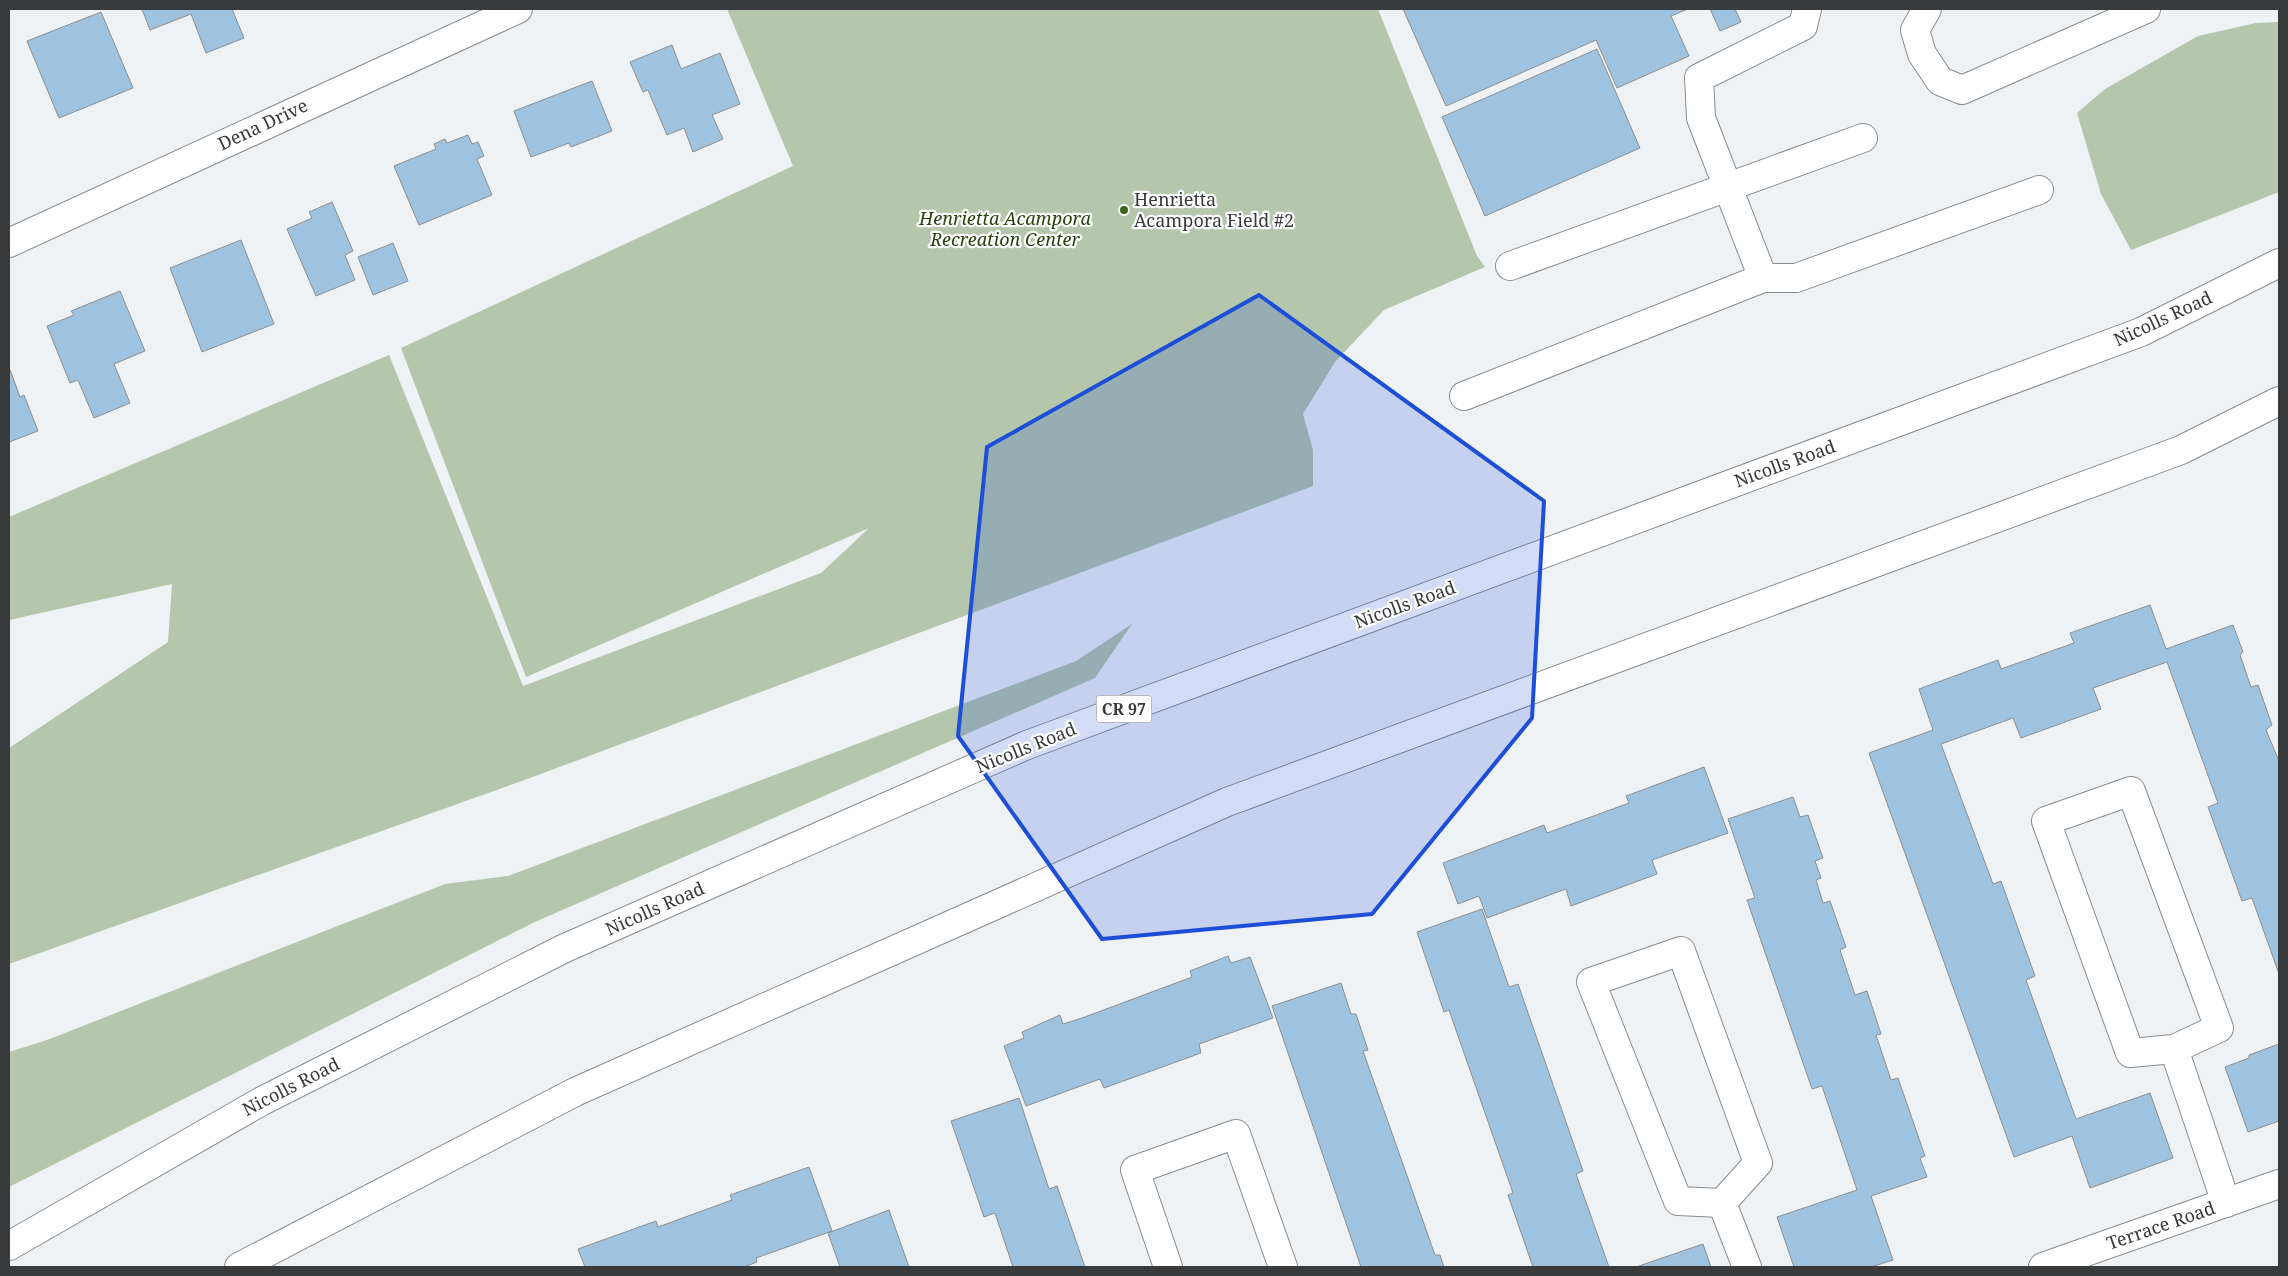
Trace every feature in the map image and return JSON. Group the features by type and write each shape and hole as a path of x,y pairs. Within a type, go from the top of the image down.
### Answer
{"main road":[{"name":"Dena Drive","path":"9,243 472,18 518,9"},
{"path":"1763,278 1701,118 1699,78 1803,26 1807,9"},
{"path":"1927,9 1915,30 1922,54 1940,81 1962,90 2146,9"},
{"path":"1510,266 1863,138"},
{"path":"1464,396 1763,278 1796,278 2039,190"},
{"name":"Nicolls Road","path":"9,1246 262,1100 565,948 1027,745 2141,332 2279,263"},
{"path":"239,1267 575,1092 1226,802 2181,450 2279,401"},
{"path":"2131,791 2219,1028 2174,1049 2130,1053 2046,821 2131,791"},
{"path":"1681,951 1758,1163 1722,1203 1678,1201 1591,982 1681,951"},
{"path":"2174,1049 2226,1203"},
{"path":"1168,1267 1135,1170 1236,1134 1283,1267"},
{"name":"Terrace Road","path":"2043,1267 2279,1184"},
{"path":"1722,1203 1747,1267"}],"highlighted area":[{"path":"1259,295 1544,501 1532,718 1372,914 1102,939 958,736 987,447"}],"green space":[{"name":"Henrietta Acampora Recreation Center","path":"727,9 1378,9 1477,256 1485,267 1384,310 1335,362 1303,414 1313,450 1313,486 530,778 9,964 9,748 168,642 172,584 9,620 9,517 389,355 523,686 821,573 869,528 526,677 401,348 793,166"},
{"path":"2279,22 2279,192 2131,250 2101,194 2077,113 2105,89 2198,36 2256,23"},
{"path":"1132,624 1095,678 537,921 9,1187 9,1052 47,1040 445,884 508,876 1076,661"}],"building":[{"path":"142,9 232,9 244,38 206,53 191,14 150,30"},
{"path":"1403,9 1688,9 1671,16 1689,56 1617,88 1596,40 1446,106"},
{"path":"1710,9 1735,9 1741,22 1720,31"},
{"path":"101,12 133,88 59,118 27,41"},
{"path":"672,45 681,69 720,53 740,104 712,115 723,139 693,152 684,128 667,135 648,90 643,92 630,62"},
{"path":"1597,49 1640,148 1485,216 1442,117"},
{"path":"592,81 612,131 571,147 569,143 531,157 514,111"},
{"path":"468,135 472,144 478,142 484,156 477,159 492,195 419,225 394,166 436,149 434,144 445,139 447,143"},
{"path":"332,202 353,251 345,255 355,280 316,296 287,229 312,218 309,212"},
{"path":"241,240 274,324 202,352 170,268"},
{"path":"393,243 408,281 373,295 358,257"},
{"path":"120,291 145,351 114,364 130,403 94,418 78,380 70,383 47,326 74,315 71,311"},
{"path":"9,367 20,397 24,395 38,431 9,442"},
{"path":"2150,605 2166,649 2233,625 2243,652 2240,655 2251,687 2258,685 2272,725 2266,730 2279,761 2279,974 2252,898 2242,901 2208,807 2218,803 2167,662 2093,688 2101,709 2021,738 2013,718 1941,744 1993,884 2001,881 2035,976 2026,980 2076,1119 2150,1093 2173,1158 2090,1188 2072,1136 2014,1157 1869,753 1933,730 1919,689 1998,660 2001,669 2074,643 2070,633"},
{"path":"1704,767 1728,833 1652,860 1657,874 1571,906 1566,889 1487,918 1479,896 1458,904 1443,863 1544,825 1547,833 1629,803 1626,796"},
{"path":"1793,797 1800,817 1808,815 1823,858 1815,861 1821,878 1816,880 1823,903 1830,901 1846,947 1840,950 1855,995 1867,991 1881,1034 1876,1035 1891,1080 1898,1078 1925,1156 1920,1158 1927,1177 1871,1196 1893,1260 1871,1267 1794,1267 1777,1217 1857,1190 1822,1086 1812,1089 1747,900 1755,898 1728,819"},
{"path":"1482,909 1509,987 1518,984 1583,1171 1576,1174 1609,1267 1533,1267 1508,1195 1513,1193 1449,1010 1444,1012 1417,932"},
{"path":"1228,956 1231,963 1250,957 1273,1018 1199,1044 1201,1053 1104,1088 1100,1079 1026,1106 1004,1046 1024,1038 1022,1032 1060,1015 1063,1024 1082,1018 1192,977 1190,971"},
{"path":"1341,983 1351,1014 1356,1014 1368,1050 1363,1051 1435,1255 1440,1255 1444,1267 1361,1267 1272,1006"},
{"path":"2279,1044 2279,1121 2248,1132 2225,1067 2249,1058 2249,1055"},
{"path":"1019,1098 1049,1189 1057,1186 1085,1267 1013,1267 995,1213 984,1217 951,1121"},
{"path":"809,1167 832,1231 756,1258 757,1262 744,1267 585,1267 578,1249 656,1221 658,1227 732,1200 730,1195"},
{"path":"889,1210 909,1267 840,1267 828,1233"},
{"path":"1703,1244 1711,1267 1636,1267"}],"place":[{"name":"Henrietta Acampora Field #2","path":"1124,210"}]}
